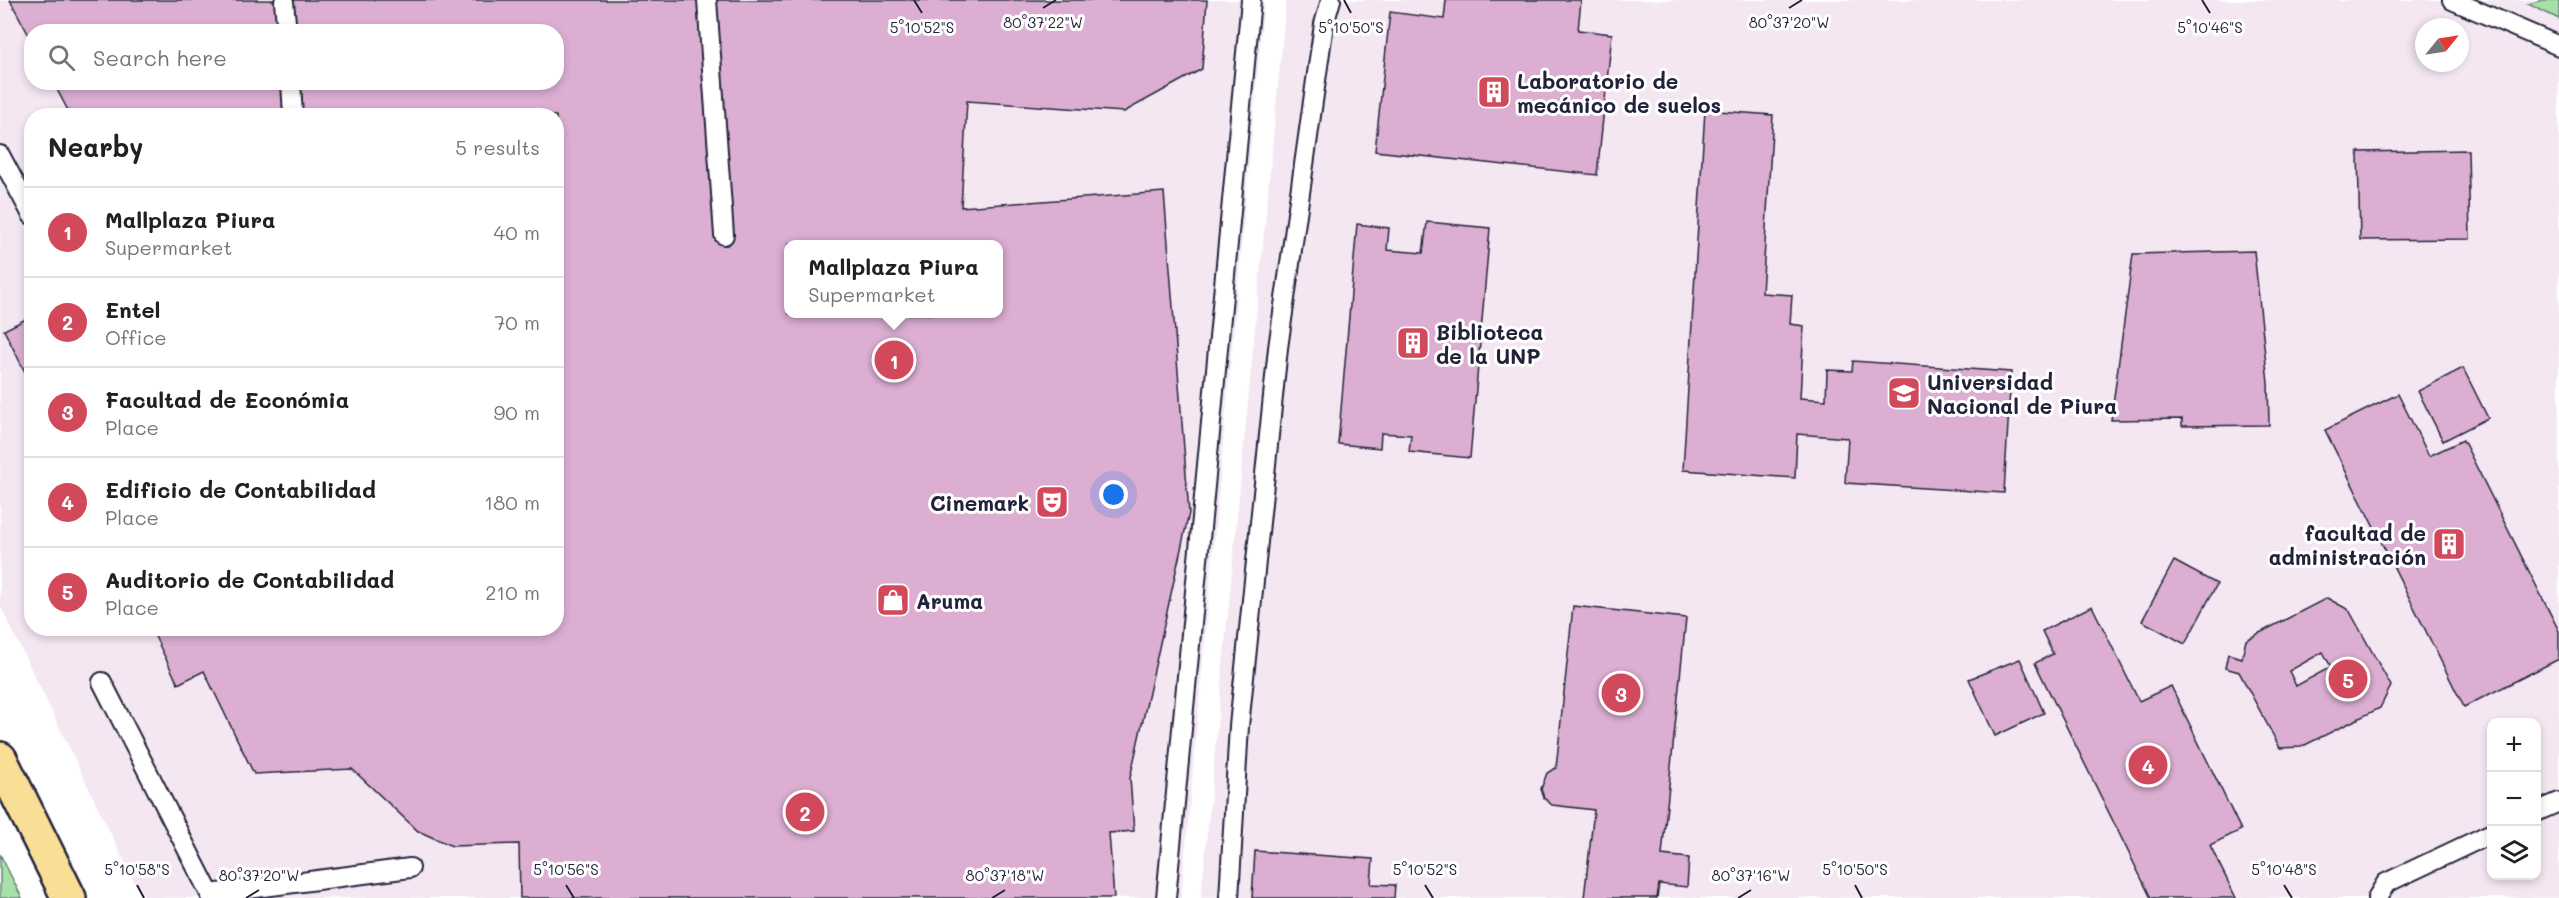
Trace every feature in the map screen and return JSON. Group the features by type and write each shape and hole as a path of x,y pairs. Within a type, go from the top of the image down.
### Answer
{"highway":[{"path":"0,759 69,898"}],"lane":[{"path":"707,0 724,235"},
{"path":"1166,898 1251,0"},
{"path":"1229,898 1239,726 1278,348 1324,24 1331,0"},
{"path":"2452,0 2559,46"},
{"path":"284,2 285,24"},
{"path":"291,90 293,108"},
{"path":"0,155 24,200"},
{"path":"102,682 211,896 410,868"},
{"path":"2541,810 2559,802"},
{"path":"2377,898 2386,883 2487,835"}],"shaded area":[{"path":"0,0 1264,0 1181,898 142,898 0,605"},
{"name":"Universidad Nacional de Piura","path":"1286,0 2559,0 2559,898 1201,898"}],"green space":[{"path":"2543,0 2559,0 2559,19 2528,4"},
{"path":"0,854 22,898 0,898"}],"building":[{"path":"10,0 1207,0 1202,69 1124,112 967,101 961,207 1164,192 1189,513 1130,778 1134,831 1109,833 1114,898 520,898 519,844 452,846 418,831 352,769 254,774 204,671 178,684 155,636 564,636 564,108 67,108 57,90 564,90 564,24 24,24 24,26"},
{"name":"Laboratorio de mecánico de suelos","path":"1446,0 1581,0 1578,30 1612,34 1597,175 1375,151 1390,12 1444,19"},
{"path":"1705,110 1773,115 1762,293 1792,295 1790,324 1804,326 1800,398 1826,400 1827,370 1852,371 1853,361 2011,372 2004,493 1845,483 1848,438 1797,434 1795,478 1683,470"},
{"path":"2468,150 2470,239 2360,240 2358,152"},
{"name":"Biblioteca de la UNP","path":"1427,222 1490,228 1470,458 1409,452 1411,435 1381,433 1380,448 1338,444 1357,224 1389,228 1387,250 1423,253"},
{"path":"2254,251 2268,383 2269,425 2182,426 2182,419 2111,420 2133,254"},
{"path":"24,320 24,370 4,330"},
{"path":"2463,368 2488,418 2443,441 2418,391"},
{"name":"facultad de administración","path":"2398,394 2429,456 2463,440 2559,631 2559,659 2464,707 2325,430"},
{"path":"2174,561 2217,584 2185,644 2142,621"},
{"path":"2327,598 2349,610 2391,686 2380,708 2301,747 2280,748 2239,672 2225,668 2228,654 2242,658 2246,640","holes":["2323,652 2331,667 2296,686 2289,671"]},
{"path":"1573,606 1686,618 1662,855 1689,858 1687,887 1659,884 1657,898 1584,898 1594,810 1552,805 1544,798 1541,789 1547,773 1556,768"},
{"path":"2092,606 2139,701 2171,686 2241,830 2210,845 2236,898 2151,898 2035,663 2053,654 2042,631"},
{"path":"2020,659 2044,713 1995,736 1969,679"},
{"path":"1255,851 1373,859 1371,884 1395,885 1394,898 1252,898"}],"place":[{"name":"Laboratorio de mecánico de suelos","path":"1494,92"},
{"name":"Biblioteca de la UNP","path":"1413,343"},
{"name":"Mallplaza Piura","path":"894,360"},
{"name":"Universidad Nacional de Piura","path":"1904,393"},
{"name":"Cinemark","path":"1052,502"},
{"name":"facultad de administración","path":"2449,544"},
{"name":"Aruma","path":"893,600"},
{"name":"Auditorio de Contabilidad","path":"2348,679"},
{"name":"Facultad de Económia","path":"1621,693"},
{"name":"Edificio de Contabilidad","path":"2148,765"},
{"name":"Entel","path":"805,812"}]}
